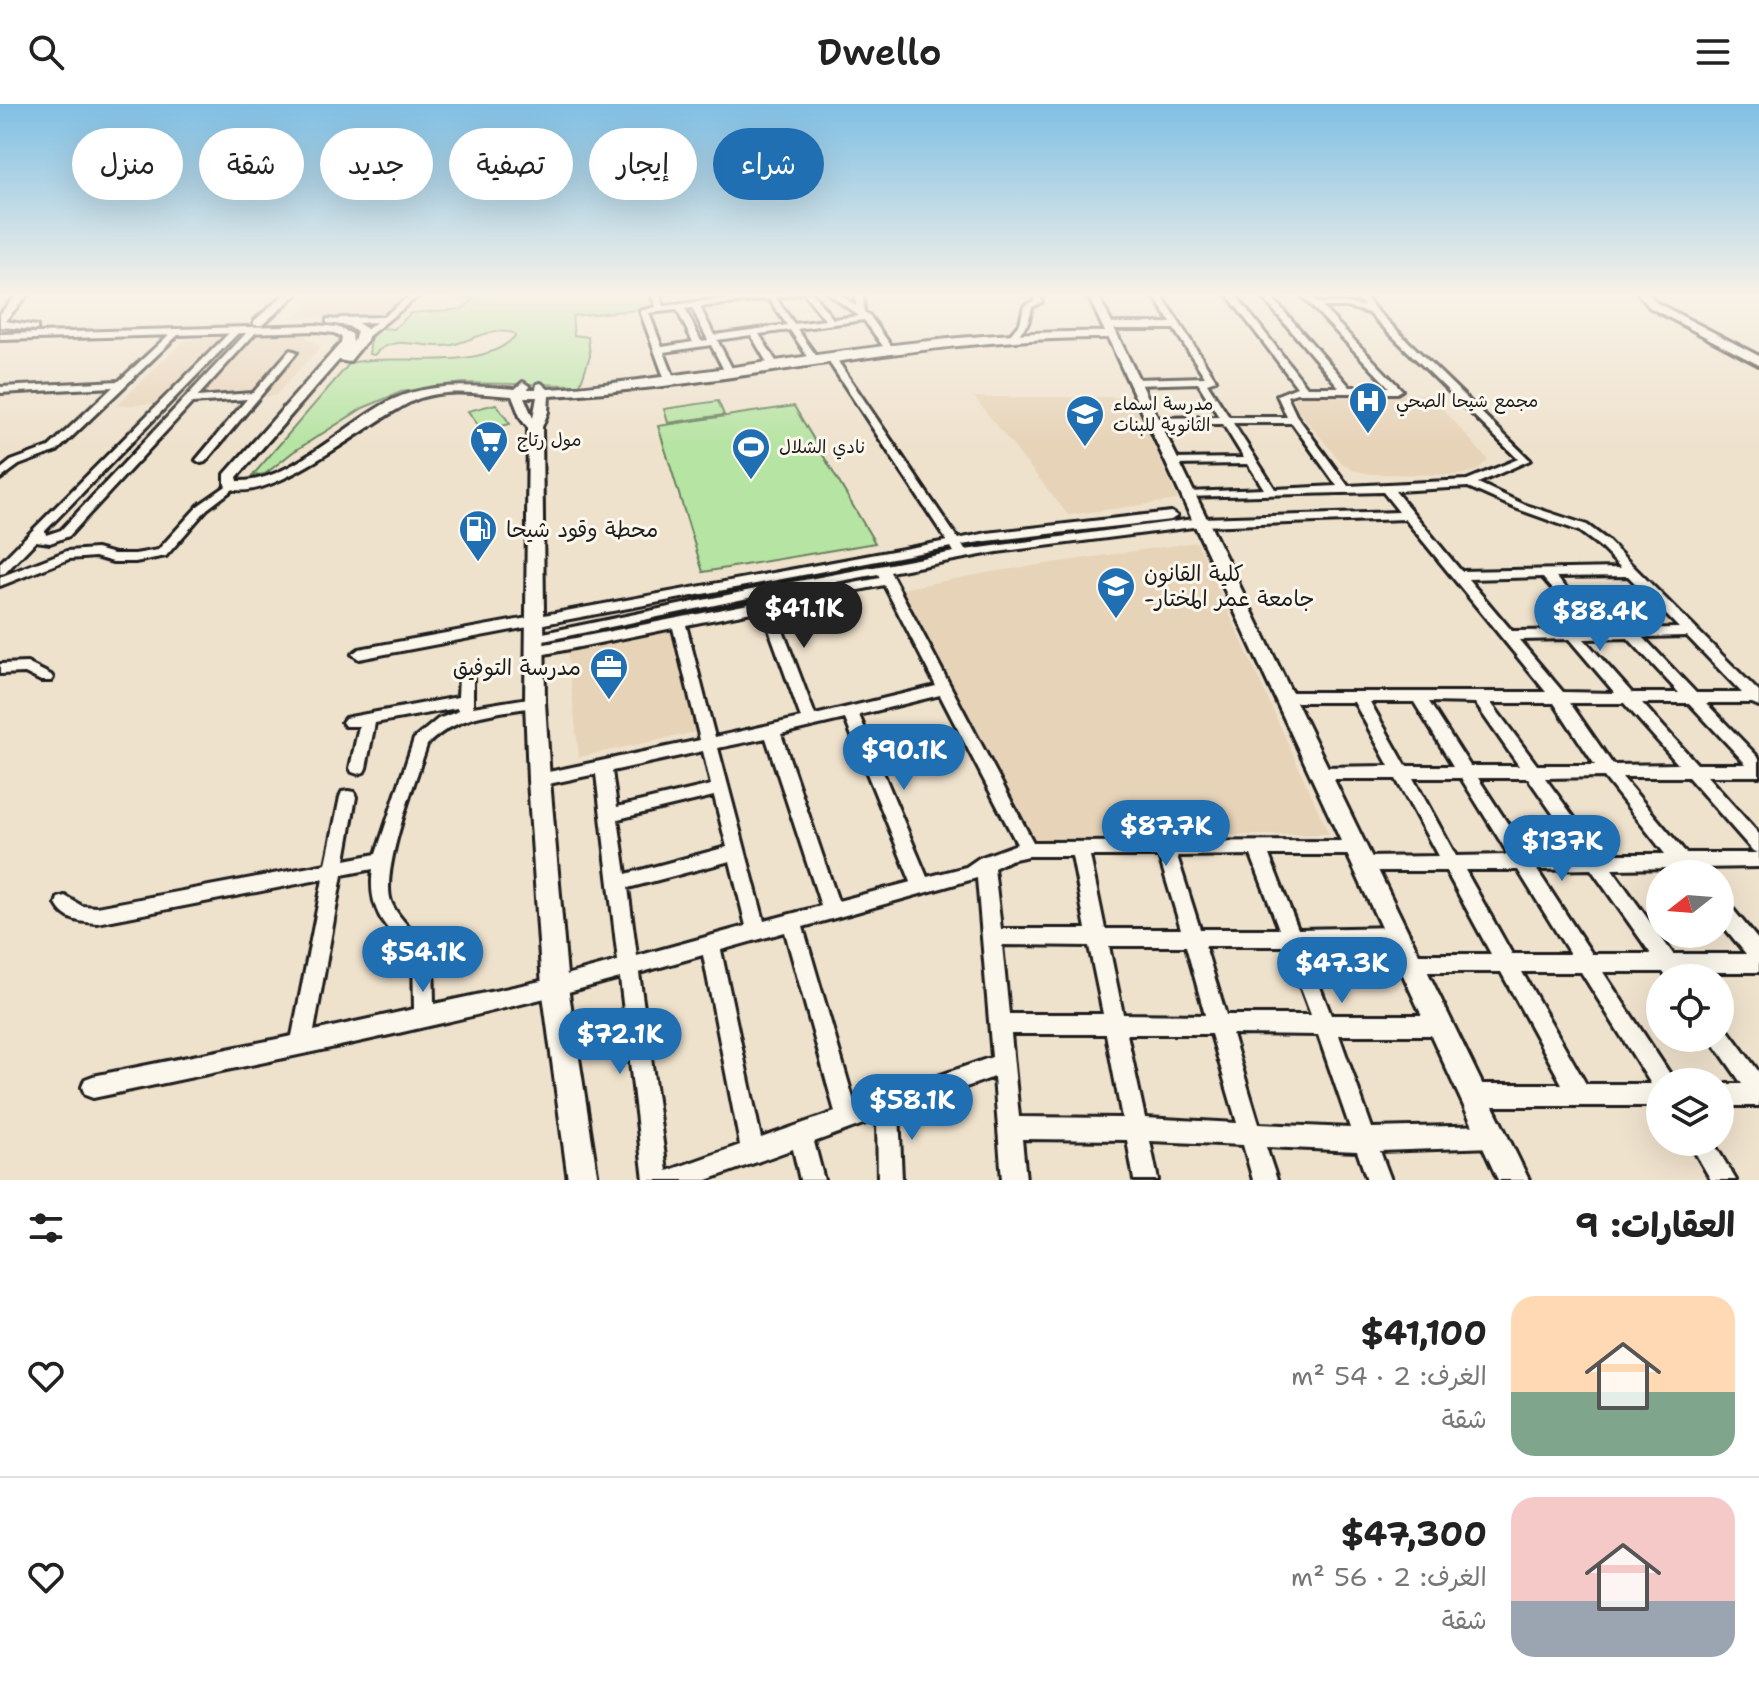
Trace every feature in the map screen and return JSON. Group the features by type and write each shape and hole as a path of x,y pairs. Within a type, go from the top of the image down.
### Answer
{"main road":[{"path":"345,343 230,477 232,485 254,487 274,481 379,410 402,399 438,391 521,389"},
{"path":"357,343 250,476 259,478 271,474 371,408 401,395 450,385 521,389 542,394 954,343"},
{"path":"1116,343 1514,1180"},
{"path":"1725,343 1759,361"},
{"path":"521,389 529,419 535,702 555,987 583,1180"},
{"path":"485,390 529,419"},
{"path":"529,419 542,394"}],"street":[{"path":"0,476 15,463 53,449 165,343"},
{"path":"0,570 43,536 225,343"},
{"path":"43,536 65,533 241,343"},
{"path":"656,343 670,380"},
{"path":"658,350 701,343"},
{"path":"715,343 729,372"},
{"path":"760,343 774,366"},
{"path":"803,343 815,361"},
{"path":"885,343 891,351"},
{"path":"1134,382 1211,380 1188,343"},
{"path":"1268,343 1304,390"},
{"path":"1306,343 1347,390"},
{"path":"1345,490 1293,418 1282,395 1304,390 1397,390 1351,343"},
{"path":"1188,495 1469,483 1524,462 1525,458 1406,343"},
{"path":"201,460 293,352"},
{"path":"832,359 957,548"},
{"path":"1202,382 1272,493"},
{"path":"0,390 122,384"},
{"path":"189,400 256,396"},
{"path":"1152,418 1293,418"},
{"path":"1172,462 1252,461"},
{"path":"1469,483 1519,506 1583,528 1633,572 1758,700"},
{"path":"0,582 67,555 96,553 113,558 135,558 162,553 203,507 232,485"},
{"path":"1386,488 1558,697 1608,771 1681,860"},
{"path":"535,637 957,548 1199,518 1408,515"},
{"path":"535,637 885,575 957,548"},
{"path":"1458,575 1633,572"},
{"path":"1545,573 1601,634"},
{"path":"885,575 1028,849"},
{"path":"359,654 678,622 764,598"},
{"path":"764,598 810,721"},
{"path":"678,622 757,932"},
{"path":"1508,636 1690,632"},
{"path":"1631,633 1759,769"},
{"path":"1573,635 1759,846"},
{"path":"0,669 27,668 46,678"},
{"path":"465,708 466,676"},
{"path":"539,780 772,731 946,689"},
{"path":"1285,697 1691,697 1758,700"},
{"path":"1359,697 1580,1095"},
{"path":"1418,697 1653,1068"},
{"path":"1479,697 1670,964"},
{"path":"350,722 535,702"},
{"path":"424,1016 423,953 381,902 384,860 420,743 465,708"},
{"path":"850,712 922,887"},
{"path":"358,768 368,719"},
{"path":"772,731 832,911"},
{"path":"603,766 656,1180"},
{"path":"1320,773 1759,769"},
{"path":"609,815 719,789"},
{"path":"301,1044 348,797"},
{"path":"1166,848 1265,1180"},
{"path":"93,1087 555,987 971,873 997,855 1028,849 1257,848 1451,863 1646,865"},
{"path":"1257,848 1325,1025 1379,1180"},
{"path":"1080,850 1146,1180"},
{"path":"620,883 735,852"},
{"path":"65,904 78,914 97,915 384,860"},
{"path":"1734,862 1759,860"},
{"path":"985,863 1014,1180"},
{"path":"792,922 848,1119"},
{"path":"1734,925 1759,956"},
{"path":"991,937 1292,938 1398,935"},
{"path":"710,944 753,1152"},
{"path":"1411,963 1587,963 1646,968"},
{"path":"1734,965 1759,963"},
{"path":"999,1024 1441,1025"},
{"path":"1731,1052 1759,1093"},
{"path":"674,1180 714,1173 753,1152 1002,1064"},
{"path":"1734,1094 1759,1093"},
{"path":"1474,1095 1646,1095"},
{"path":"888,1104 890,1180"},
{"path":"1009,1128 1136,1129 1364,1140 1493,1136"},
{"path":"801,1135 812,1180"},
{"path":"1709,1156 1724,1180"}],"shaded area":[{"path":"182,343 315,343 320,347 275,396 116,406"},
{"path":"1300,393 1430,394 1488,460 1476,471 1457,475 1371,474 1352,470 1342,463 1293,405 1293,400"},
{"name":"مدرسة اسماء الثانوية للبنات","path":"974,397 1132,397 1178,500 1068,515"},
{"path":"1197,542 1329,834 1032,839 901,589 997,571"},
{"path":"674,629 696,732 579,757 567,649"}],"green space":[{"path":"371,343 399,343 383,348 374,355 369,354"},
{"path":"404,343 457,343 442,346"},
{"path":"507,343 589,343 590,356 580,385 462,383 401,392 363,408 293,452 265,474 252,476 350,363 460,358 501,348"},
{"path":"718,401 724,415 668,423 664,409"},
{"path":"496,404 510,424 482,431 468,411"},
{"name":"نادي الشلال","path":"794,406 875,543 703,572 658,426"}],"place":[{"name":"مجمع شيحا الصحي","path":"1368,435"},
{"name":"مدرسة اسماء الثانوية للبنات","path":"1085,448"},
{"name":"مول رتاج","path":"489,474"},
{"name":"نادي الشلال","path":"751,481"},
{"name":"محطة وقود شيحا","path":"478,563"},
{"name":"كلية القانون -جامعة عمر المختار","path":"1116,620"},
{"name":"مدرسة التوفيق","path":"609,701"}]}
